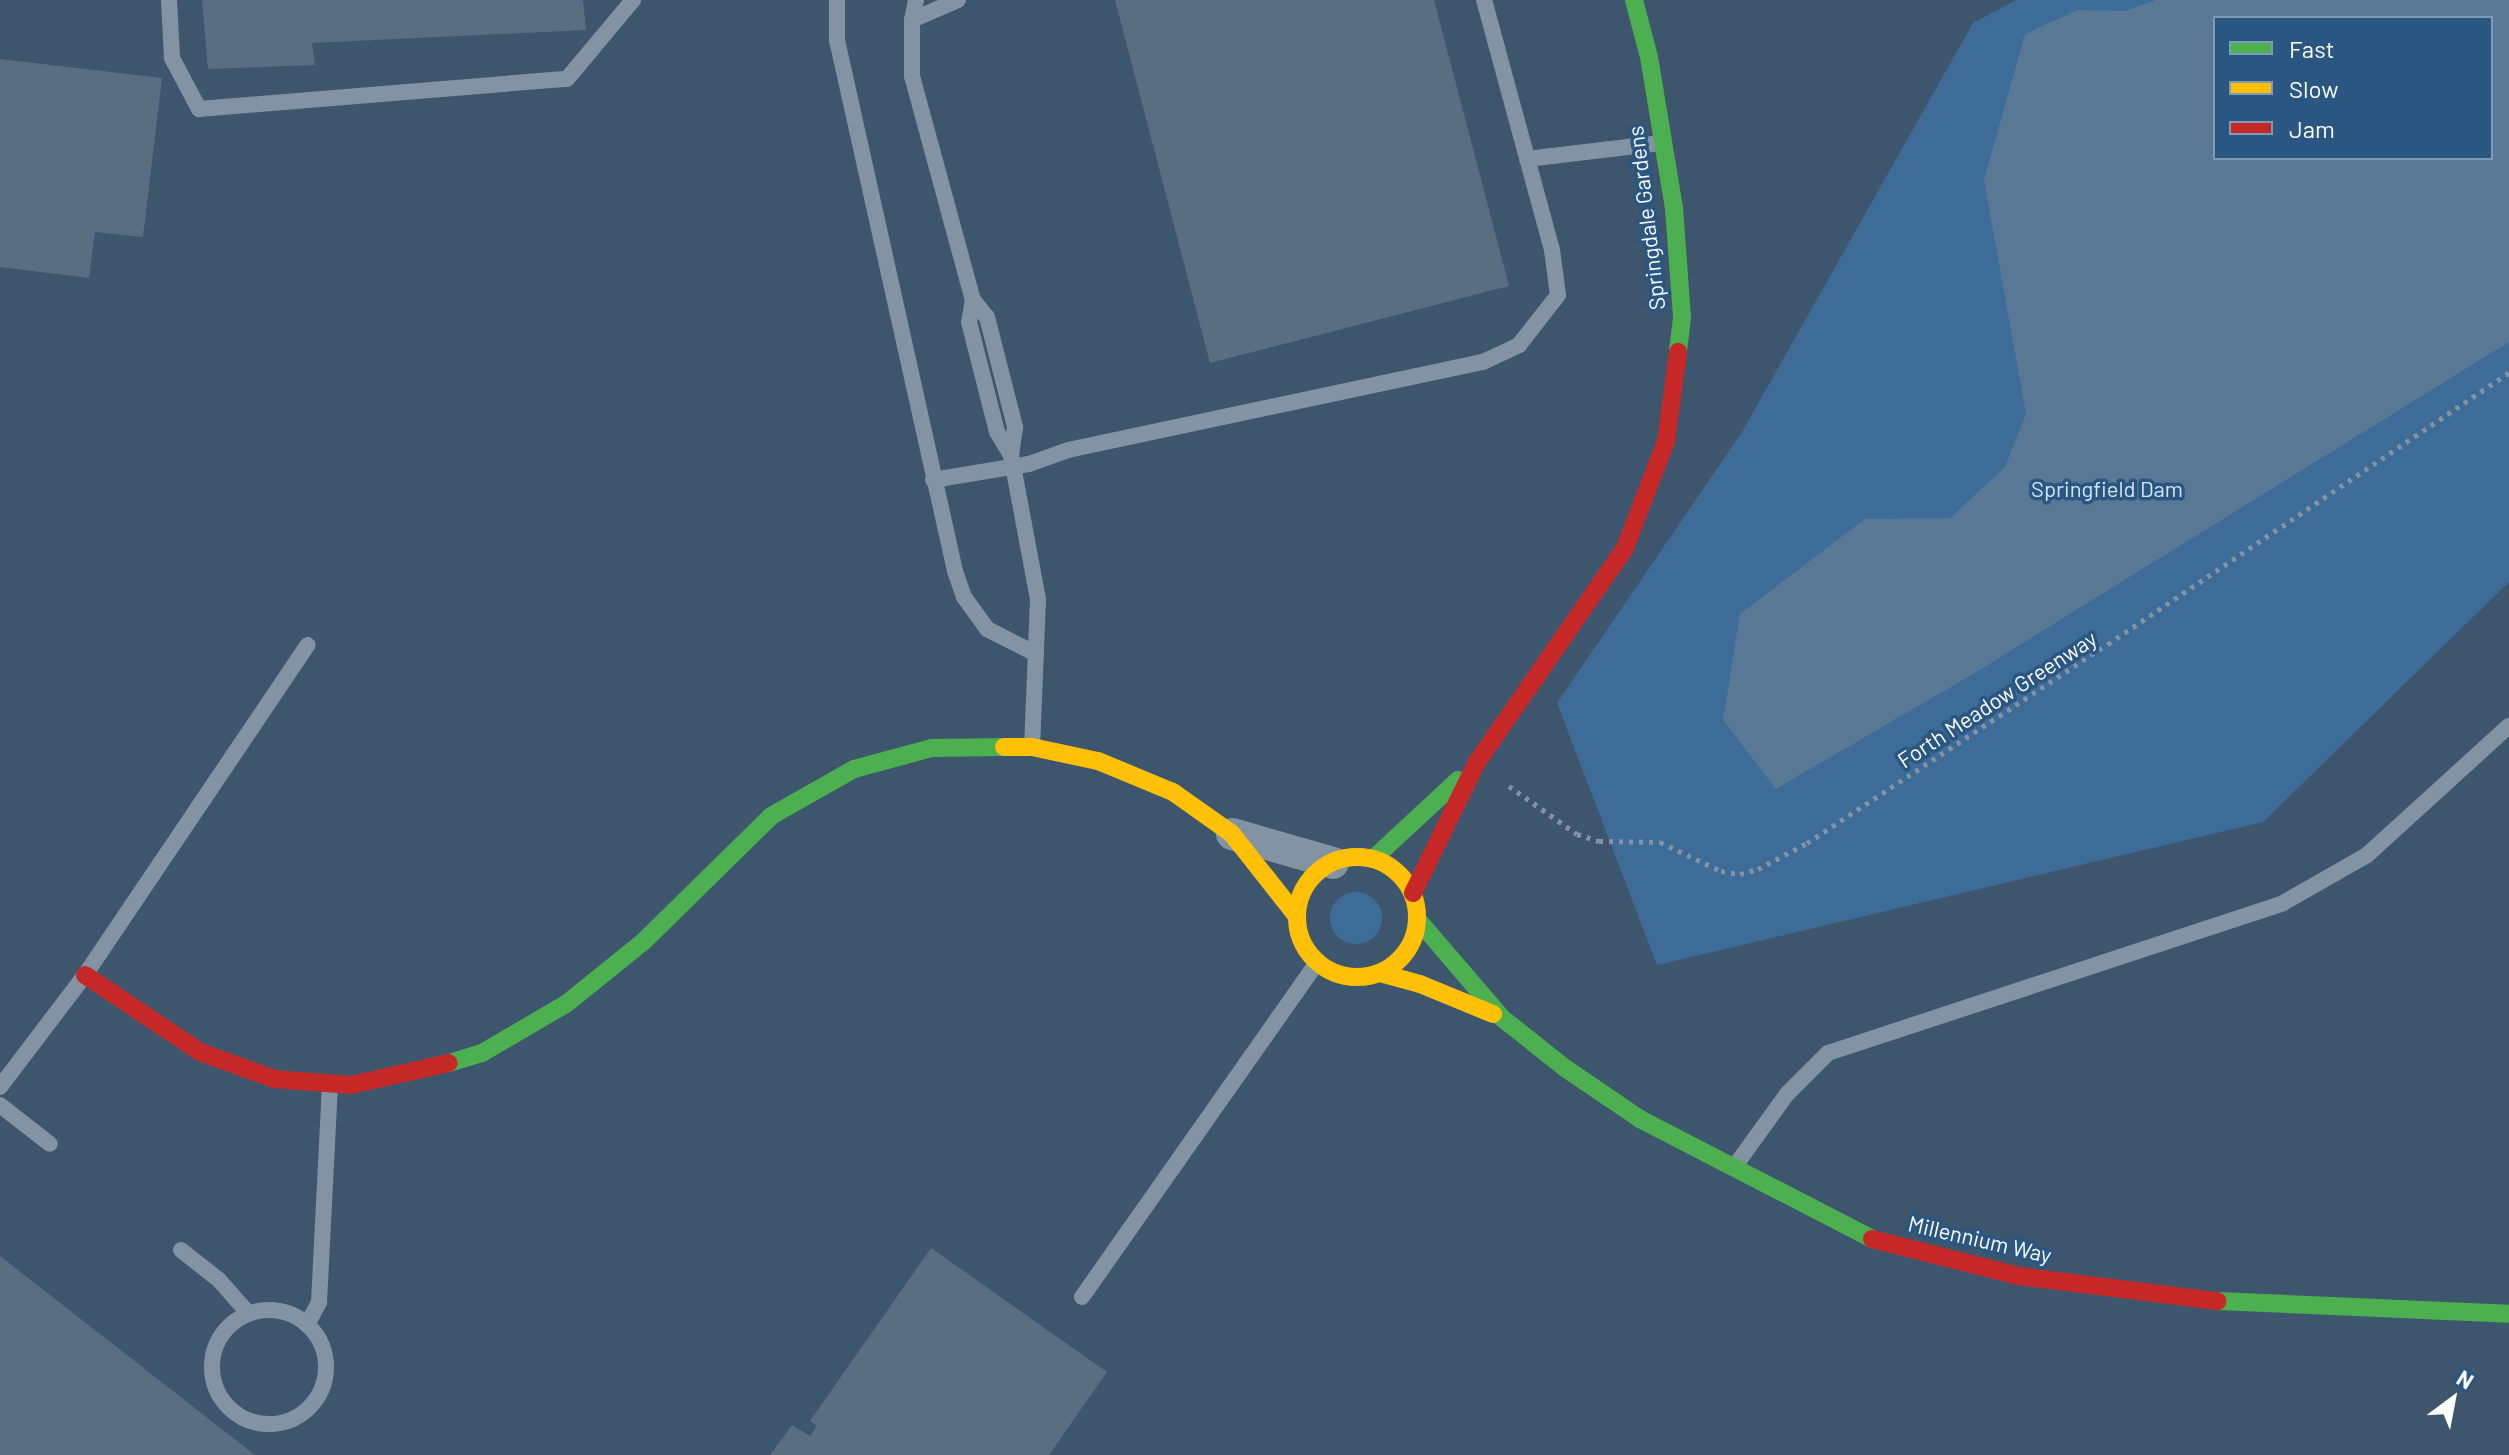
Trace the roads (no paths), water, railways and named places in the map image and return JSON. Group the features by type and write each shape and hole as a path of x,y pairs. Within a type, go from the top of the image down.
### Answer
{"street":[{"name":"Springdale Gardens","path":"1413,893 1477,762 1625,548 1666,441 1682,318 1674,208 1634,0"},
{"path":"85,975 200,1052 274,1079 351,1085 425,1071 482,1053 566,1004 644,941 771,816 854,769 932,748 1032,747 1098,761 1173,792 1232,834 1296,915"},
{"name":"Springdale Gardens","path":"1373,859 1477,762"},
{"path":"1232,834 1333,863"},
{"path":"1346,857 1373,859 1397,871 1413,893 1418,920 1411,946 1393,967 1368,978 1341,976 1317,963 1301,942 1296,915 1303,889 1321,868 1333,863 1346,857"},
{"name":"Millennium Way","path":"1418,920 1502,1018 1565,1068 1640,1119 1732,1171 1862,1236 2018,1276 2189,1300 2509,1314"},
{"name":"Millennium Way","path":"1380,973 1420,984 1502,1018"}],"lane":[{"path":"169,0 172,58 199,109 567,79 633,0"},
{"path":"837,0 837,40 933,480 964,597 987,629 1036,654"},
{"path":"916,0 912,20 912,76 973,300 987,317 1015,427 1013,461 1038,599 1032,747"},
{"path":"912,20 958,0"},
{"path":"933,480 1483,362 1519,345 1558,295 1552,250 1484,0"},
{"path":"1527,159 1663,143"},
{"path":"0,1087 85,975 308,645"},
{"path":"1732,1171 1787,1094 1828,1053 2283,903 2367,855 2509,726"},
{"path":"1082,1297 1317,963"},
{"path":"307,1325 319,1302 330,1084"},
{"path":"0,1105 50,1144"},
{"path":"181,1250 219,1280 249,1314"},
{"path":"280,1311 307,1325 324,1353 326,1370 319,1393 304,1412 290,1420 258,1423 242,1418 219,1395 212,1372 215,1348 223,1333 249,1314 280,1311"}],"park label":[{"name":"Springfield Dam","path":"2107,489"}]}
